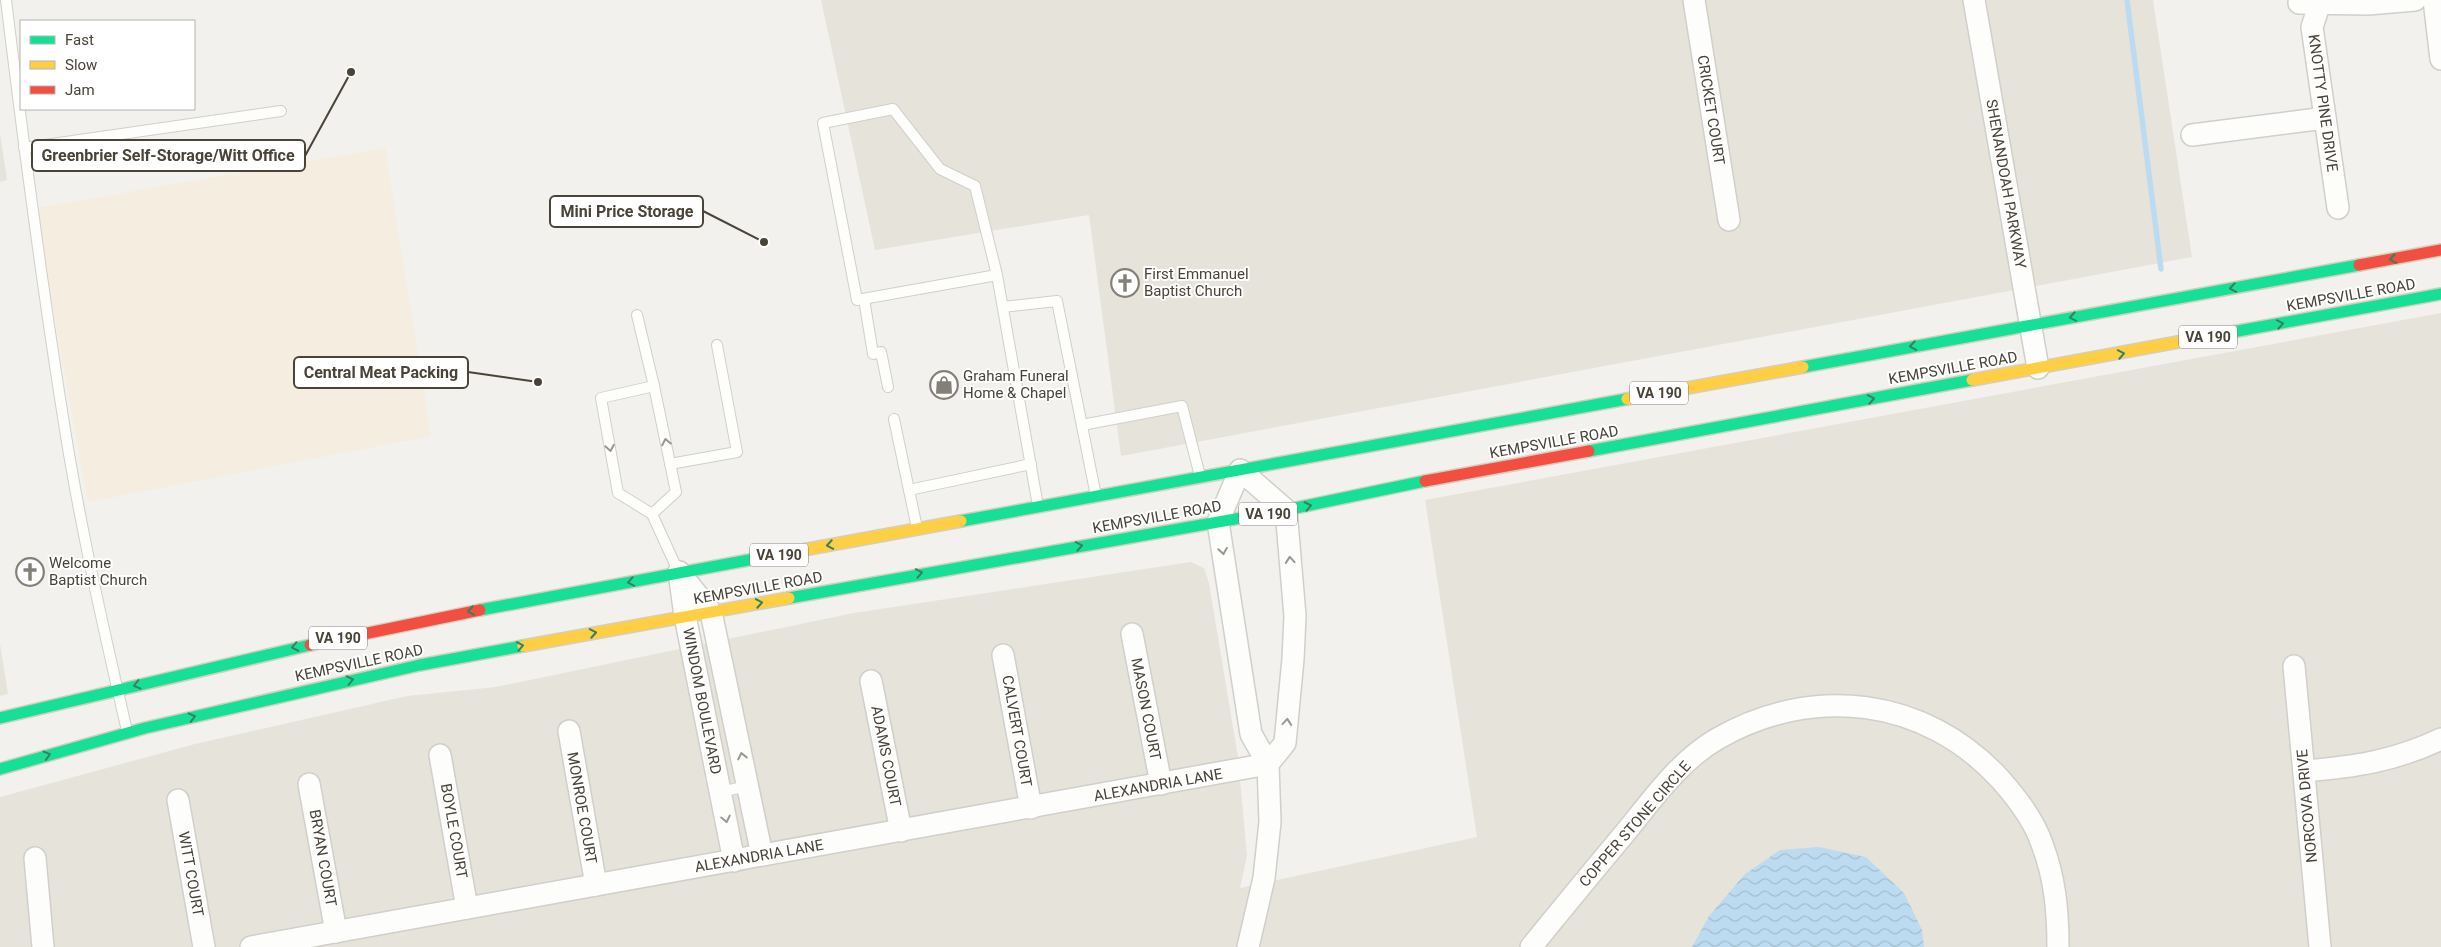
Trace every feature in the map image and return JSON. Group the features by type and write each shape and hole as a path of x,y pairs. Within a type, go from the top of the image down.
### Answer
{"main road":[{"name":"KEMPSVILLE ROAD","path":"0,718 328,640 679,572 2441,250"},
{"name":"KEMPSVILLE ROAD","path":"0,769 127,733 283,695 420,665 685,616 1286,510 1421,482 2441,294"}],"street":[{"name":"CRICKET COURT","path":"1694,0 1729,220"},
{"name":"SHENANDOAH PARKWAY","path":"1974,0 2038,368"},
{"path":"2299,3 2368,4 2415,0"},
{"path":"2434,0 2441,59"},
{"name":"KNOTTY PINE DRIVE","path":"2321,2 2312,27 2338,208"},
{"path":"2192,135 2325,118"},
{"path":"1248,947 1264,878 1270,822 1268,764 1251,734 1218,522 1240,470 1286,510 1295,616 1293,659 1285,743 1268,764"},
{"name":"WINDOM BOULEVARD","path":"679,572 711,612 720,719 720,792 734,860"},
{"name":"WINDOM BOULEVARD","path":"679,572 685,616 720,719 748,786 762,855"},
{"name":"MASON COURT","path":"1132,634 1161,784"},
{"name":"CALVERT COURT","path":"1003,655 1031,808"},
{"name":"NORCOVA DRIVE","path":"2294,666 2320,947"},
{"name":"ADAMS COURT","path":"871,681 901,831"},
{"name":"COPPER STONE CIRCLE","path":"1531,947 1658,792 1689,759 1715,740 1752,721 1793,709 1830,705 1869,708 1916,720 1957,742 1991,769 2023,807 2042,842 2056,897 2058,947"},
{"name":"MONROE COURT","path":"569,731 596,885"},
{"path":"2304,771 2348,768 2381,762 2416,751 2441,739"},
{"name":"BOYLE COURT","path":"440,754 467,908"},
{"name":"ALEXANDRIA LANE","path":"251,947 1268,764"},
{"name":"BRYAN COURT","path":"309,784 336,932"},
{"name":"WITT COURT","path":"178,800 204,947"},
{"path":"35,858 43,947"}],"lane":[{"path":"6,0 36,243 67,444 94,586 127,733"},
{"path":"997,275 857,300 823,123 893,109 940,168 975,186 997,275 1038,507"},
{"path":"24,148 281,111"},
{"path":"864,299 873,354 881,352 888,387"},
{"path":"1003,307 1057,300 1096,496"},
{"path":"637,315 676,492 652,514"},
{"path":"670,464 737,452 717,345"},
{"path":"654,386 601,398 618,493 652,514 679,572"},
{"path":"1082,425 1182,406 1200,477"},
{"path":"894,419 917,530"},
{"path":"908,490 1031,464"},
{"path":"720,792 748,786"}],"shaded area":[{"path":"821,0 2153,0 2192,257 1121,456 1089,215 875,250"},
{"path":"0,133 7,180 0,182"},
{"path":"385,148 431,436 88,502 35,208"},
{"path":"2441,313 2441,947 0,947 0,797 195,744 407,696 496,687 854,613 1191,562 1204,568 1209,583 1238,757 1247,856 1240,888 1477,837 1425,500"},
{"path":"0,644 8,694 0,696"}],"water":[{"path":"1819,847 1866,857 1904,893 1922,930 1924,947 1692,947 1709,916 1745,874 1780,850"}],"waterway":[{"path":"2127,0 2161,269"}],"traffic: fast":[{"path":"1803,367 2359,265"},
{"path":"2216,335 2441,294"},
{"path":"1589,451 1972,380"},
{"path":"961,521 1627,399"},
{"path":"789,598 1286,510 1425,481"},
{"path":"480,610 792,552"},
{"path":"0,718 310,645"},
{"path":"0,769 145,728 420,665 523,646"}],"traffic: slow":[{"path":"1972,380 2216,335"},
{"path":"1627,399 1803,367"},
{"path":"792,552 961,521"},
{"path":"523,646 789,598"}],"traffic: jam":[{"path":"2359,265 2441,250"},
{"path":"1425,481 1589,451"},
{"path":"310,645 480,610"}],"place":[{"name":"Greenbrier Self-Storage/Witt Office","path":"351,72"},
{"name":"Mini Price Storage","path":"764,242"},
{"name":"First Emmanuel Baptist Church","path":"1125,283"},
{"name":"Central Meat Packing","path":"538,382"},
{"name":"Graham Funeral Home & Chapel","path":"944,385"},
{"name":"Welcome Baptist Church","path":"30,572"}]}
